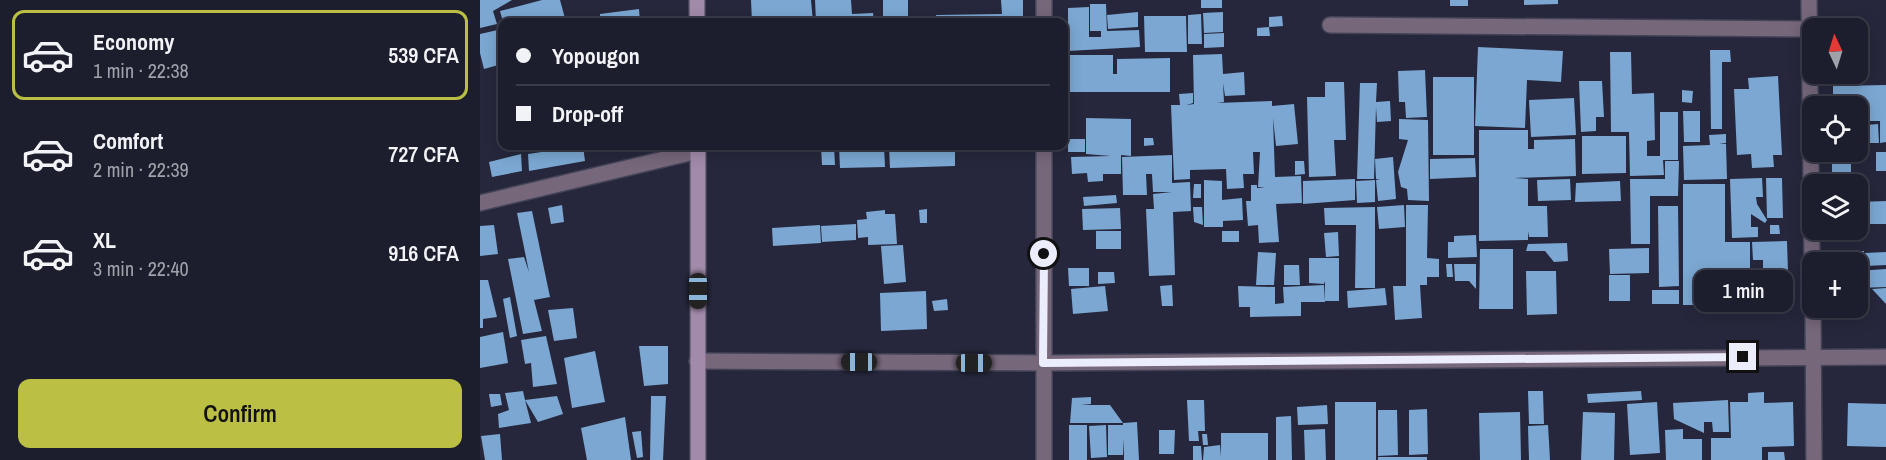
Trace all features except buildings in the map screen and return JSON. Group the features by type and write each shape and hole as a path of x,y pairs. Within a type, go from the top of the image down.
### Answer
{"street":[{"path":"697,0 697,18"},
{"path":"1044,0 1044,18"},
{"path":"1809,0 1809,18"},
{"path":"1330,25 1802,29"},
{"path":"1810,84 1812,252"},
{"path":"480,203 690,150"},
{"path":"698,150 699,460"},
{"path":"1044,150 1044,460"},
{"path":"1813,318 1814,460"},
{"path":"698,361 1043,363 1886,357"}],"route":[{"path":"1044,254 1043,363 1743,357"}]}
